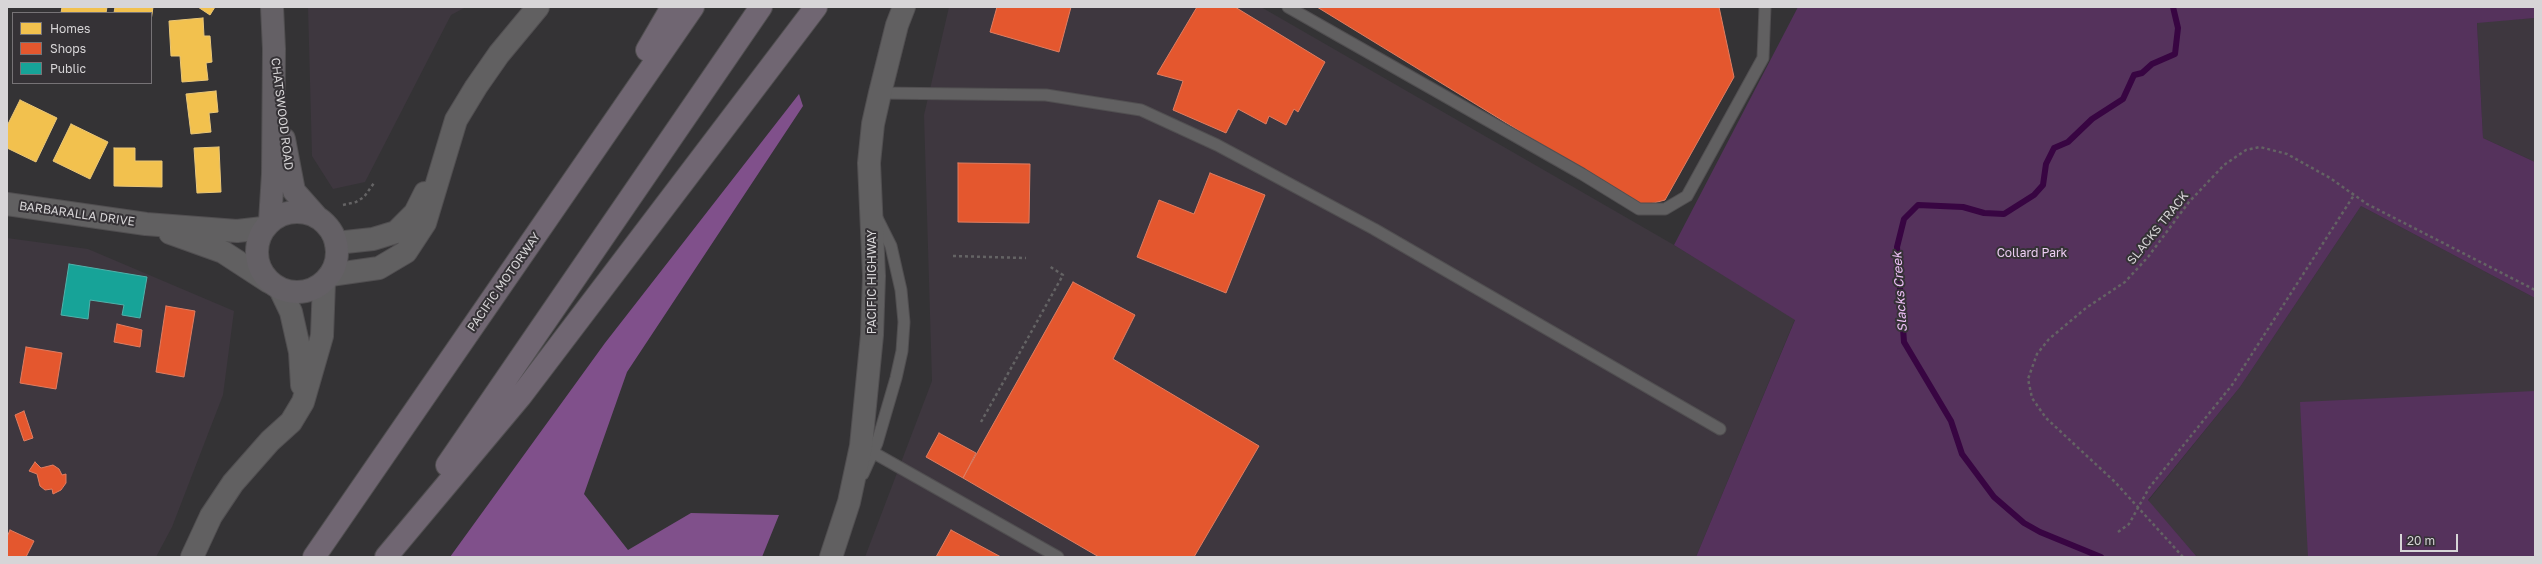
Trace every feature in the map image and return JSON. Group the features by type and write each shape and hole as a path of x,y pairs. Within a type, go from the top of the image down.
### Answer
{"highway":[{"path":"563,196 672,7"},
{"name":"PACIFIC MOTORWAY","path":"314,557 693,7"},
{"path":"385,557 761,7"},
{"path":"385,557 520,397 816,7"}],"main road":[{"name":"CHATSWOOD ROAD","path":"267,225 273,174 274,49 272,7"},
{"name":"CHATSWOOD ROAD","path":"274,49 287,161 294,191 317,217"},
{"path":"293,211 306,212 317,217 332,233 336,243 335,265 327,278 303,292 274,286 257,262 258,239 267,225 281,214 293,211"}],"street":[{"path":"192,557 211,516 233,483 270,441 291,422 303,402 322,336 327,278 379,268 406,252 425,223 456,120 476,86 499,54 538,7"},
{"name":"PACIFIC HIGHWAY","path":"831,557 867,449 872,335 872,206 869,163 873,124 896,25 904,7"},
{"path":"336,243 373,239 396,232 415,213 444,156"},
{"name":"BARBARALLA DRIVE","path":"7,204 146,224 237,230 267,225"},
{"name":"BARBARALLA DRIVE","path":"146,224 223,252 274,286"},
{"path":"274,286 291,312 300,352 303,402"}],"lane":[{"path":"1288,7 1582,174 1639,209 1665,209 1687,196 1763,58 1765,7"},
{"path":"880,93 1046,95 1141,110 1217,145 1374,228 1720,429"},
{"path":"872,206 891,246 901,290 904,322 902,351 896,378 867,449 1058,557"}],"path":[{"name":"SLACKS TRACK","path":"2183,557 2139,507 2046,418 2032,398 2028,379 2037,354 2049,339 2086,308 2126,282 2148,257 2189,202 2224,165 2246,150 2260,147 2287,154 2330,178 2367,204 2535,290"},
{"path":"343,205 356,202 364,197 374,183"},
{"path":"2118,532 2129,524 2149,488 2232,384 2354,195"},
{"path":"953,256 1026,258"},
{"path":"980,422 1063,275 1049,266"}],"shaded area":[{"path":"308,7 466,7 451,15 365,182 333,189 312,156"},
{"path":"949,7 1261,7 1674,245 1795,319 1696,557 865,557 932,381 924,115"},
{"path":"2535,18 2535,162 2483,138 2477,22"},
{"path":"799,94 803,106 627,372 584,494 628,550 691,513 779,515 762,557 450,557 605,343"},
{"path":"2361,206 2535,298 2535,557 2197,557 2148,501 2240,387"},
{"path":"7,238 88,249 234,311 223,395 172,527 156,557 7,557"}],"green space":[{"name":"Collard Park","path":"1798,7 2535,7 2535,18 2477,23 2483,138 2535,162 2535,298 2361,206 2240,387 2148,500 2197,557 1696,557 1795,320 1674,245"},
{"path":"2535,391 2535,557 2308,557 2300,402"}],"building: Homes":[{"path":"62,7 107,7 106,12 61,12"},
{"path":"115,7 153,7 152,14 152,12 114,12"},
{"path":"198,7 215,7 210,15"},
{"path":"203,18 204,36 210,36 212,62 206,63 208,80 182,82 180,56 171,56 169,21"},
{"path":"216,91 218,112 209,113 211,132 191,134 186,94"},
{"path":"20,100 57,118 36,162 7,148 7,126"},
{"path":"71,124 108,142 90,179 53,161"},
{"path":"219,147 221,192 197,193 194,148"},
{"path":"114,148 135,148 135,161 162,161 162,187 114,186"}],"building: Shops":[{"path":"997,7 1071,7 1059,52 990,32"},
{"path":"1197,7 1235,7 1325,62 1298,112 1294,109 1286,125 1269,116 1266,124 1238,109 1226,133 1173,110 1183,81 1157,74"},
{"path":"1317,7 1719,7 1734,77 1665,200 1642,206"},
{"path":"958,163 1030,164 1029,223 958,222"},
{"path":"1210,173 1265,195 1226,293 1137,257 1159,200 1194,214"},
{"path":"1073,282 1135,315 1113,359 1259,446 1194,557 1099,557 963,478"},
{"path":"166,306 195,311 184,377 156,372"},
{"path":"117,324 142,330 140,347 114,342"},
{"path":"26,347 62,353 56,389 20,383"},
{"path":"24,411 33,438 24,441 15,415"},
{"path":"939,433 976,453 963,478 926,457"},
{"path":"35,462 41,468 53,465 59,469 62,475 66,474 66,483 61,490 53,494 52,489 45,490 40,486 37,474 29,471"},
{"path":"10,530 34,541 26,557 7,557 7,537"},
{"path":"951,530 1001,557 936,557"}],"building: Public":[{"path":"69,264 147,277 140,318 122,315 124,305 90,300 88,319 61,315"}],"waterway":[{"name":"Slacks Creek","path":"2101,557 2040,532 2024,523 1994,497 1962,454 1951,421 1904,342 1897,247 1904,219 1918,205 1963,207 1984,213 2004,214 2034,195 2043,185 2046,164 2054,148 2068,142 2092,119 2123,99 2134,75 2142,73 2152,64 2175,54 2178,28 2173,7"}]}
